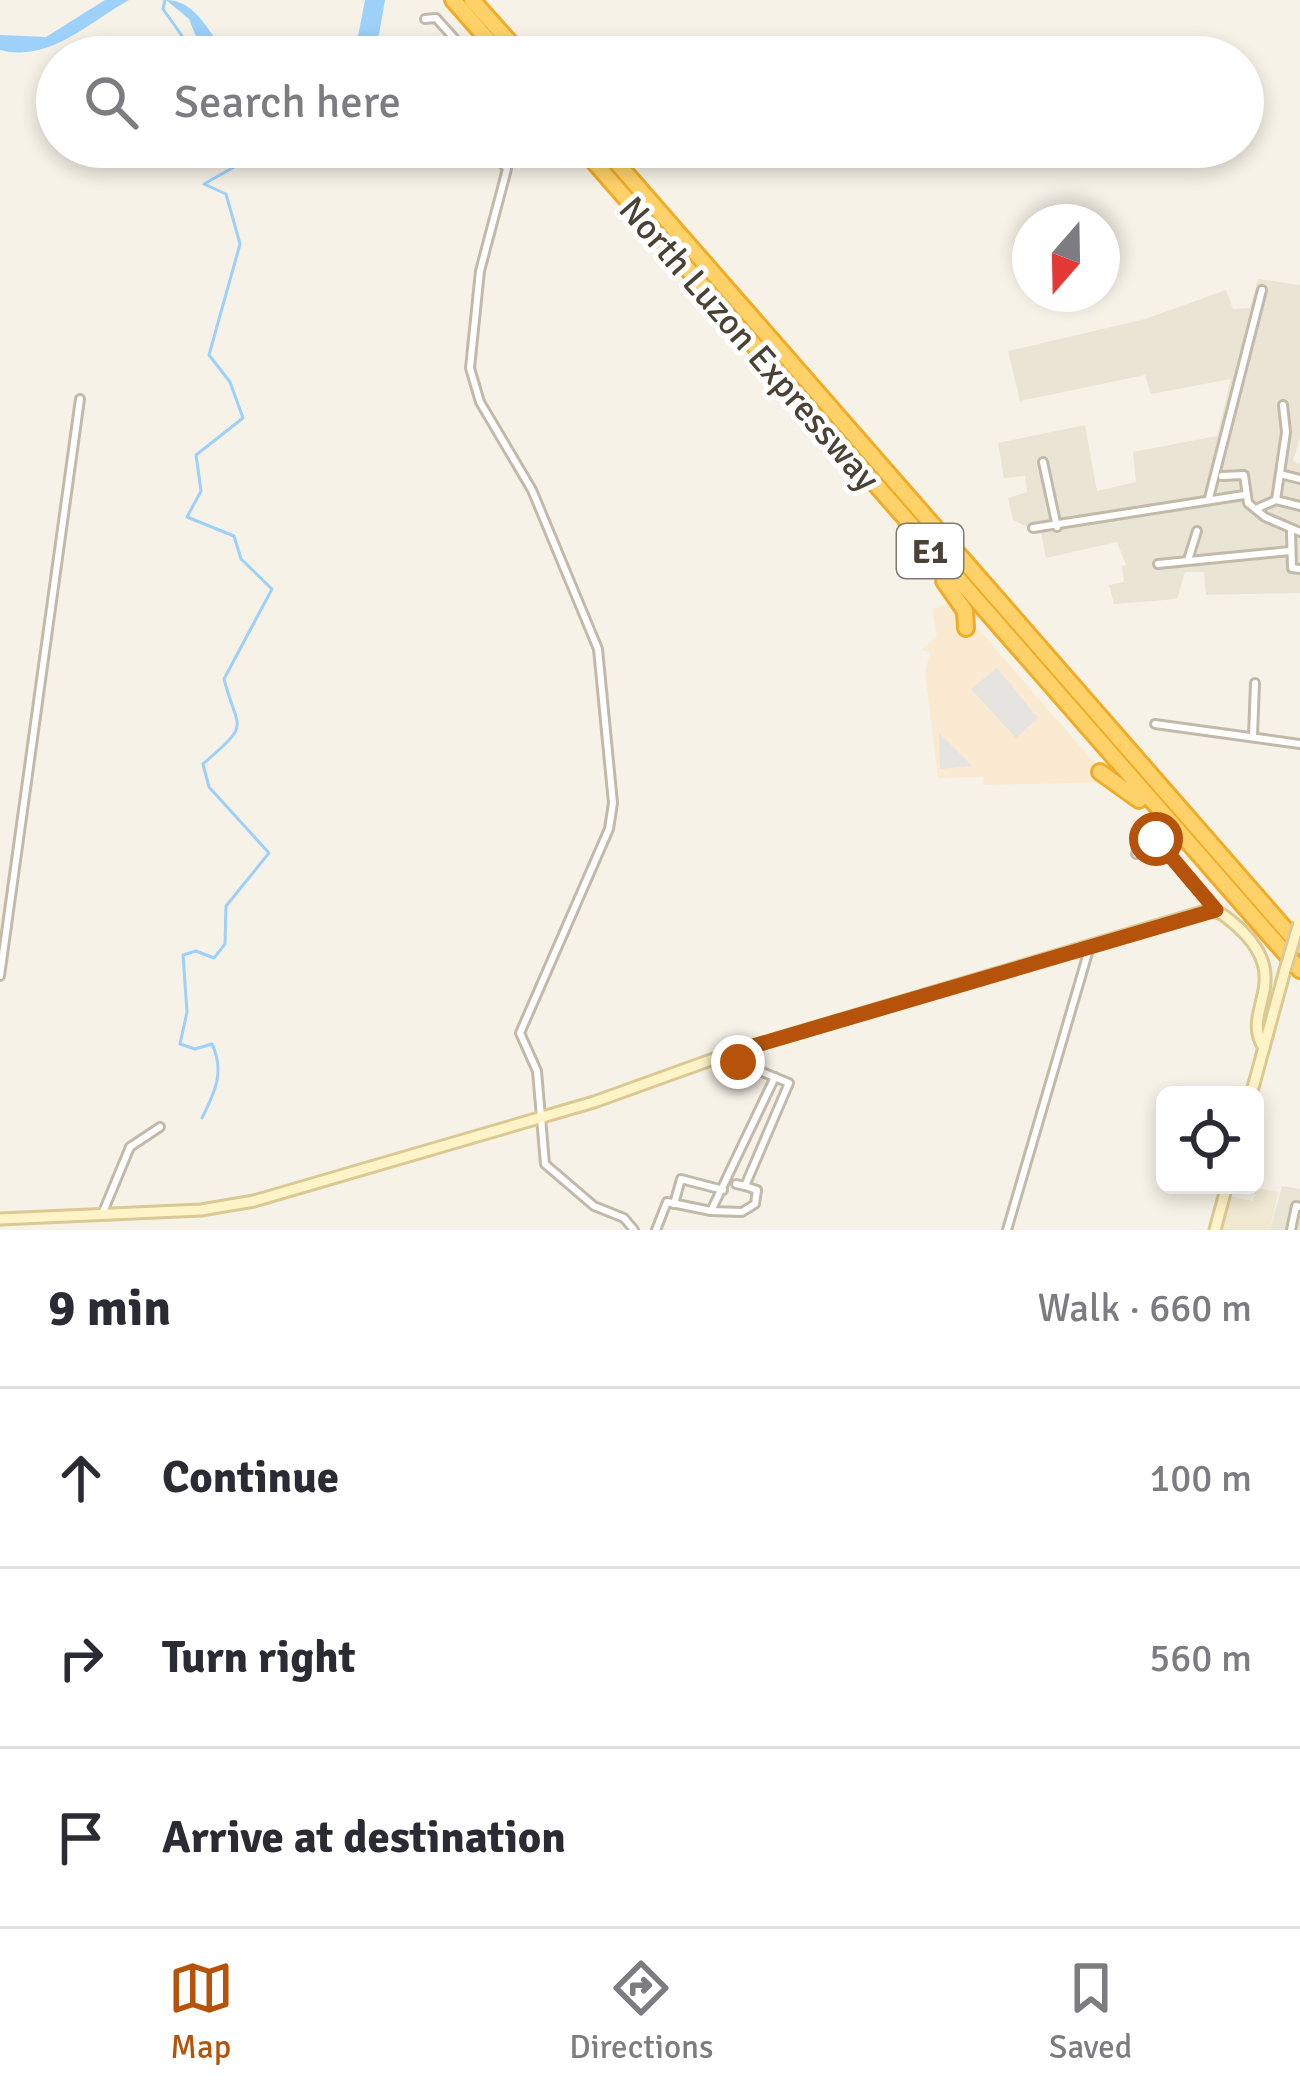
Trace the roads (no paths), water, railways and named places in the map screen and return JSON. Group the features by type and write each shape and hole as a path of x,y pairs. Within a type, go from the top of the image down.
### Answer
{"highway":[{"path":"453,0 484,36"},
{"path":"472,0 504,36"},
{"name":"North Luzon Expressway","path":"599,168 1295,971"},
{"name":"North Luzon Expressway","path":"621,168 1300,946"},
{"path":"850,458 960,602 966,628"},
{"path":"1100,772 1134,795 1248,914"}],"street":[{"path":"425,19 436,18 452,36"},
{"path":"507,168 480,271 470,368 480,402 532,490 598,649 614,803 609,829 520,1028 537,1071 545,1164 593,1206 624,1219 634,1230"},
{"path":"1209,498 1262,290"},
{"path":"0,976 80,399"},
{"path":"1276,500 1286,432 1282,405"},
{"path":"1042,462 1058,527"},
{"path":"1280,474 1300,479"},
{"path":"1222,476 1244,475 1244,495 1296,531 1290,551 1292,568 1300,569"},
{"path":"1033,528 1244,495"},
{"path":"1258,508 1276,500 1300,506"},
{"path":"1188,560 1197,531"},
{"path":"1157,564 1290,551"},
{"path":"1253,736 1255,683"},
{"path":"1155,724 1300,744"},
{"path":"1136,854 1156,839 1216,910 1263,955 1266,975 1258,1037 1264,1048"},
{"path":"0,1219 240,1204 538,1118 733,1052 1216,910"},
{"path":"1253,1086 1295,971 1299,920"},
{"path":"1007,1230 1090,946"},
{"path":"656,1230 662,1205 739,1213 755,1204 757,1190 741,1185 789,1083 738,1062 733,1052"},
{"path":"711,1211 775,1077"},
{"path":"102,1216 130,1147 160,1127"},
{"path":"674,1205 681,1179 723,1190"},
{"path":"1215,1230 1224,1194"},
{"path":"1291,1230 1300,1207"}],"water":[{"path":"105,0 129,0 71,36 48,36"},
{"path":"166,0 194,12 214,36 196,36 189,19"},
{"path":"365,0 385,0 379,36 358,36"},
{"path":"0,35 36,37 36,51 0,50"}],"waterway":[{"path":"165,0 163,9 182,36"},
{"path":"202,1118 214,1091 218,1064 212,1044 195,1049 180,1044 187,1012 183,955 196,951 214,958 225,944 226,906 269,853 209,787 203,764 235,732 236,718 224,679 272,589 241,559 234,536 187,517 201,491 196,455 243,418 230,382 209,355 240,244 226,194 204,184 232,168"}]}
